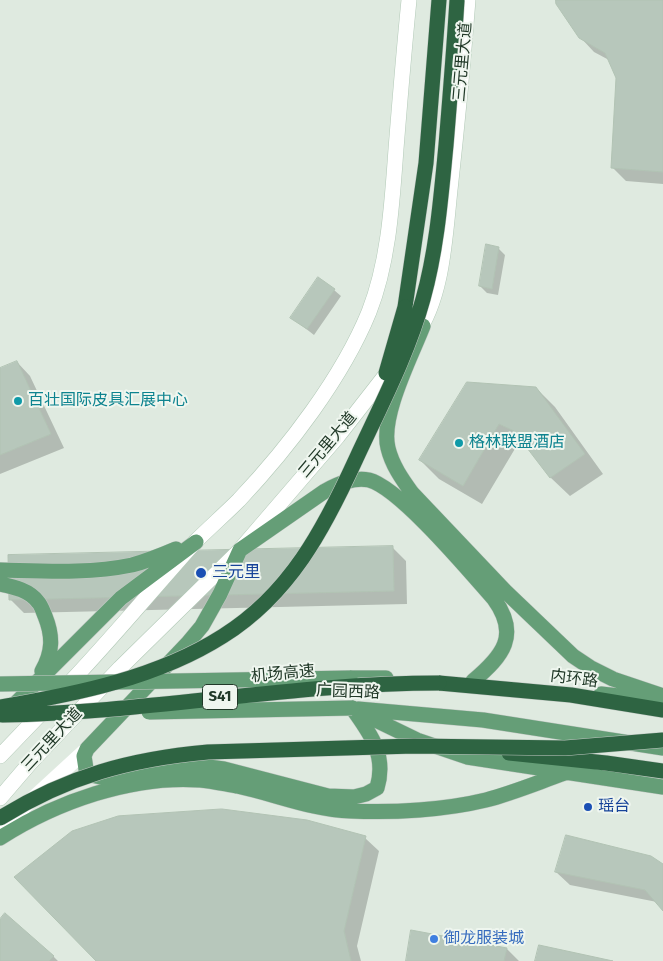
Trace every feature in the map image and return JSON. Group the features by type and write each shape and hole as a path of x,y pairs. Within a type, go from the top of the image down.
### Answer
{"highway":[{"path":"353,466 380,391 405,307 426,163 438,0"},
{"path":"0,707 60,696 125,679 189,655 224,636 261,608 306,555 330,514 407,348 424,297 438,223 457,0"},
{"name":"机场高速","path":"0,716 71,712 349,686 439,683 477,684"},
{"name":"内环路","path":"477,684 571,695 663,710"},
{"path":"0,818 54,788 103,771 147,759 208,752 414,746 565,748 663,740"},
{"path":"456,747 663,771"}],"main road":[{"name":"三元里大道","path":"0,756 79,674 196,542 238,500 284,449 334,378 356,340 370,311 379,278 388,228 409,0"},
{"name":"三元里大道","path":"0,798 30,763 120,668 240,550 338,436 423,326 434,299 445,235 456,141 468,0"},
{"path":"423,326 394,398 387,426 387,447 402,480 412,493 505,591 573,656 613,679 663,696"},
{"path":"0,828 87,749 187,644 202,626 220,594 240,550 339,483 358,479 367,480 379,484 394,494 480,583 502,610 508,633 504,647 477,684"},
{"path":"0,570 89,571 113,568 147,561 196,542"},
{"path":"0,716 122,598 196,542"},
{"path":"0,584 26,592 38,602 49,627 52,645 48,660 32,687"},
{"name":"广园西路","path":"0,684 350,678 477,684 628,696 663,701"},
{"path":"87,749 84,756 86,769 91,775 100,778 170,766 201,765 224,768 328,796 354,796 366,794 377,788 380,777 380,765 377,749 370,734 352,708"},
{"path":"352,708 416,740 467,757 660,789"},
{"name":"广园西路","path":"0,716 352,708 483,720 663,748"},
{"path":"0,838 33,820 71,803 103,792 146,782 172,779 201,780 239,787 329,809 376,812 452,806 486,800 565,773"}],"building":[{"path":"556,0 663,0 663,172 611,168 616,78 605,53 579,38 556,4"},
{"path":"486,244 499,247 492,289 479,286"},
{"path":"318,277 335,289 307,329 290,318"},
{"name":"百壮国际皮具汇展中心","path":"17,361 51,434 0,455 0,368"},
{"name":"格林联盟酒店","path":"467,382 536,387 585,454 550,478 514,431 499,424 463,486 419,460"},
{"name":"三元里","path":"393,546 394,591 9,600 8,555"},
{"path":"222,809 307,820 366,836 344,931 351,961 96,961 14,877 72,831 118,816"},
{"path":"566,835 651,856 663,864 663,911 645,890 555,872"},
{"path":"5,913 54,956 49,961 0,961 0,919"},
{"name":"御龙服装城","path":"411,930 507,948 504,961 406,961"},
{"name":"御龙服装城","path":"539,945 613,961 535,961"}],"place":[{"name":"百壮国际皮具汇展中心","path":"18,401"},
{"name":"格林联盟酒店","path":"459,443"},
{"name":"三元里","path":"201,573"},
{"name":"瑶台","path":"588,807"},
{"name":"御龙服装城","path":"434,939"}]}
